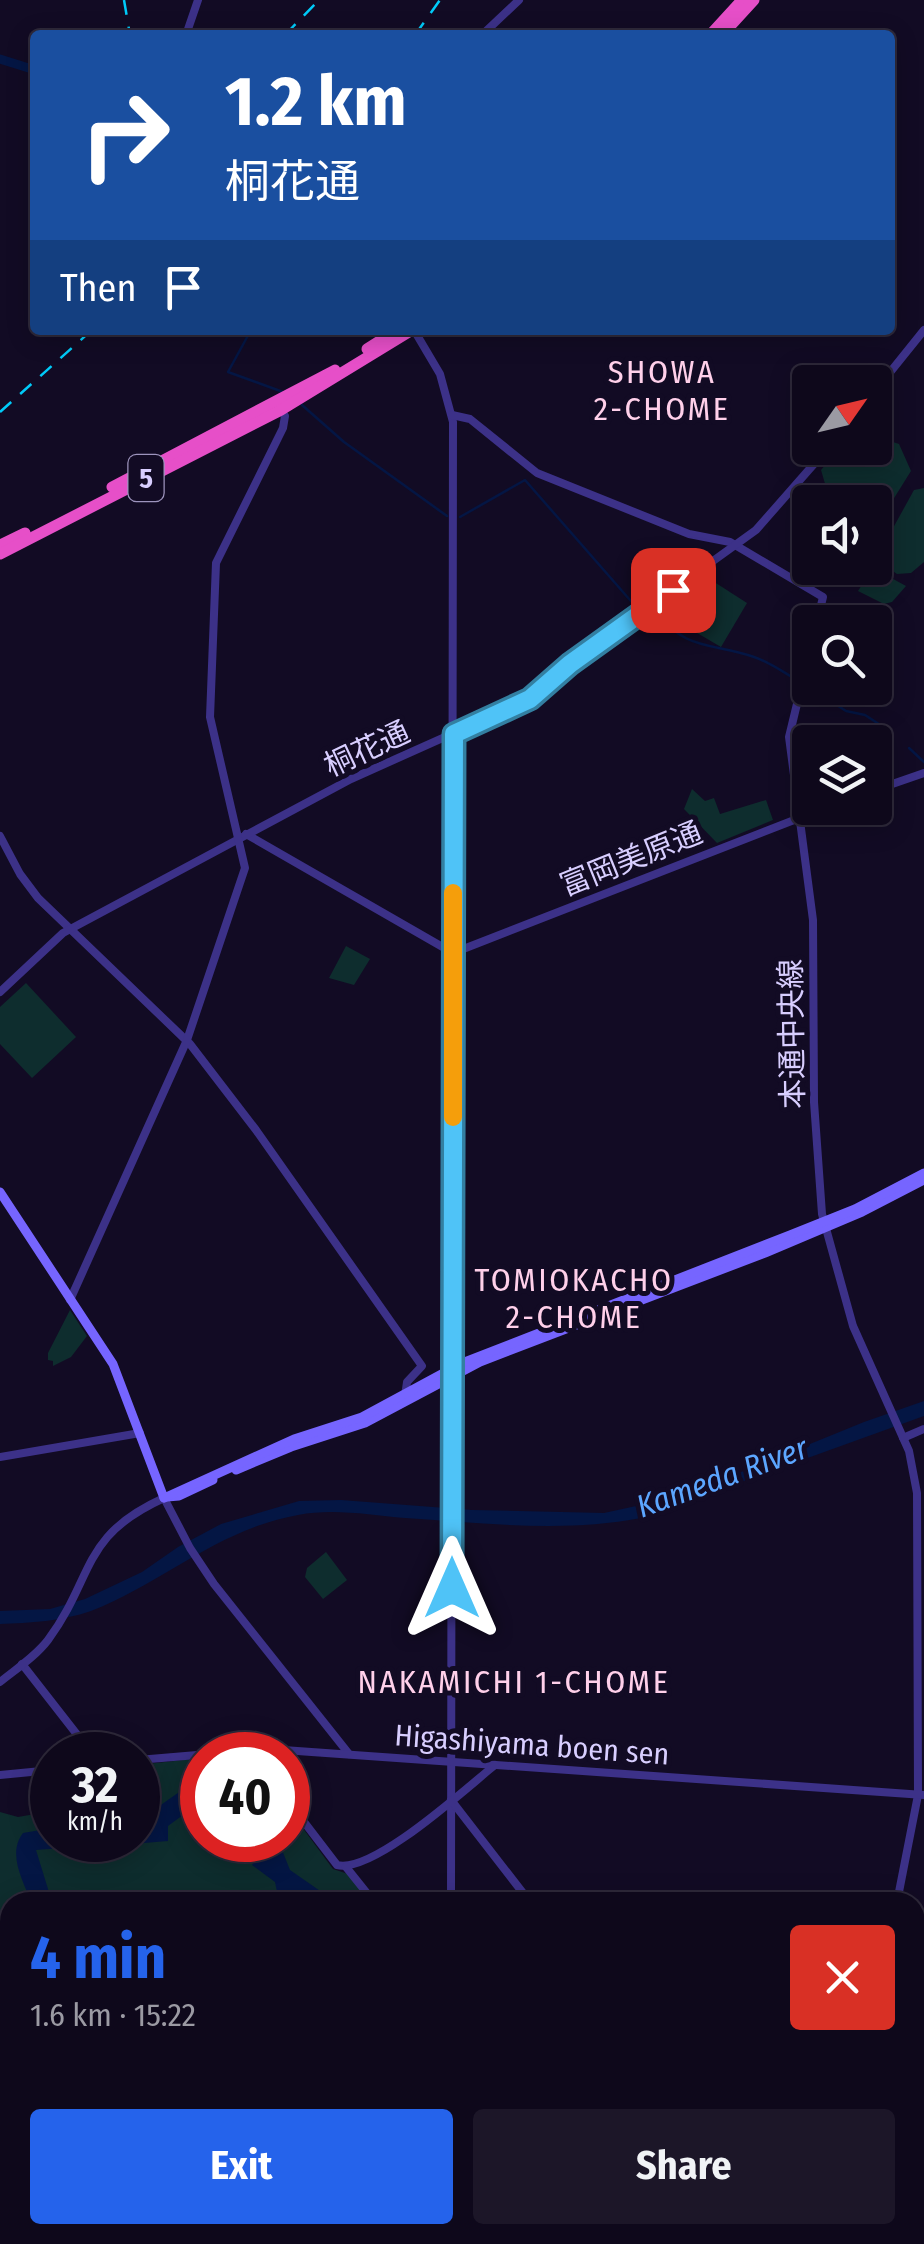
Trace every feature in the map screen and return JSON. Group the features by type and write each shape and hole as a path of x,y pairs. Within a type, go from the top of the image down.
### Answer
{"highway":[{"path":"715,30 742,0"},
{"path":"727,30 754,0"},
{"name":"5","path":"0,545 288,401 389,335"},
{"name":"5","path":"0,554 404,335"}],"main road":[{"path":"0,1192 113,1364 164,1498 294,1439 362,1417 452,1372 825,1225 924,1176"}],"street":[{"path":"188,30 198,0"},
{"path":"487,30 519,0"},
{"path":"892,370 924,330"},
{"path":"416,335 440,374 452,415 451,1892"},
{"path":"70,1300 186,1040 244,871 242,836 225,793 210,717 216,563 284,428 288,401"},
{"path":"452,415 470,419 537,472 689,534 735,545 823,597 821,605"},
{"name":"桐花通","path":"0,992 70,930 351,780 530,699 570,664 762,524 813,465"},
{"name":"本通中央線","path":"792,759 789,737 797,705"},
{"path":"892,784 924,773"},
{"name":"富岡美原通","path":"453,952 792,820"},
{"name":"本通中央線","path":"801,825 813,920 814,1102 825,1225 853,1326 903,1438"},
{"path":"0,836 30,889 186,1040 256,1130 422,1366 410,1378 405,1398"},
{"path":"242,836 453,952"},
{"path":"899,1892 921,1795 921,1493 903,1438 924,1429"},
{"path":"0,1457 140,1433"},
{"path":"0,1682 42,1647 111,1530 130,1515 164,1498 197,1559 349,1754"},
{"path":"22,1664 75,1732"},
{"name":"Higashiyama boen sen","path":"310,1753 921,1795"},
{"path":"310,1829 337,1865 346,1867 385,1852 495,1765"},
{"path":"0,1776 30,1773"},
{"path":"451,1800 522,1892"},
{"path":"346,1867 366,1892"}],"green space":[{"path":"892,442 899,444 911,471 892,501 892,485 825,485 821,470 825,465 892,465"},
{"path":"924,488 924,562 911,573 897,574 892,570 892,530 914,490"},
{"path":"708,578 747,603 721,647 668,616 684,593"},
{"path":"892,578 906,586 892,602 884,604 858,591 862,585 892,585"},
{"path":"692,789 705,801 714,798 720,814 766,800 773,820 717,843 684,809"},
{"path":"346,946 370,959 354,985 329,978"},
{"path":"26,983 76,1037 32,1078 0,1044 0,1007"},
{"path":"70,1310 87,1336 71,1357 53,1366 48,1353"},
{"path":"326,1552 347,1580 323,1599 305,1577 307,1568"},
{"path":"180,1760 180,1862 310,1862 310,1838 333,1869 348,1874 362,1892 0,1892 0,1812 18,1817 30,1815 30,1862 160,1862 160,1763"}],"water":[{"path":"924,1401 924,1416 641,1518 553,1526 338,1512 298,1515 241,1532 91,1611 57,1619 0,1624 0,1611 50,1609 85,1599 142,1572 221,1524 299,1501 604,1513 682,1496"},
{"path":"180,1791 180,1817 168,1826 168,1841 160,1842 160,1806"},
{"path":"30,1832 30,1862 40,1862 49,1892 27,1892 16,1858 23,1833"},
{"path":"287,1862 290,1870 322,1892 277,1892 275,1882 252,1865"}],"waterway":[{"path":"0,59 30,68"},
{"path":"248,335 228,372 283,392"},
{"path":"302,405 344,442 447,516"},
{"path":"460,517 525,480 637,608"},
{"path":"655,610 688,639 754,657 792,677"},
{"path":"837,705 880,725"},
{"path":"909,748 924,762"}],"railway":[{"path":"124,0 129,30"},
{"path":"290,30 319,0"},
{"path":"419,30 440,0"},
{"path":"0,412 86,335"}],"slow traffic":[{"path":"453,893 453,1117"}],"district":[{"name":"SHOWA 2-CHOME","path":"662,390"},
{"name":"TOMIOKACHO 2-CHOME","path":"574,1298"},
{"name":"NAKAMICHI 1-CHOME","path":"514,1682"}],"route":[{"path":"452,1588 454,734 530,699 570,664 673,590"}],"water label":[{"name":"Kameda River","path":"722,1477"}]}
